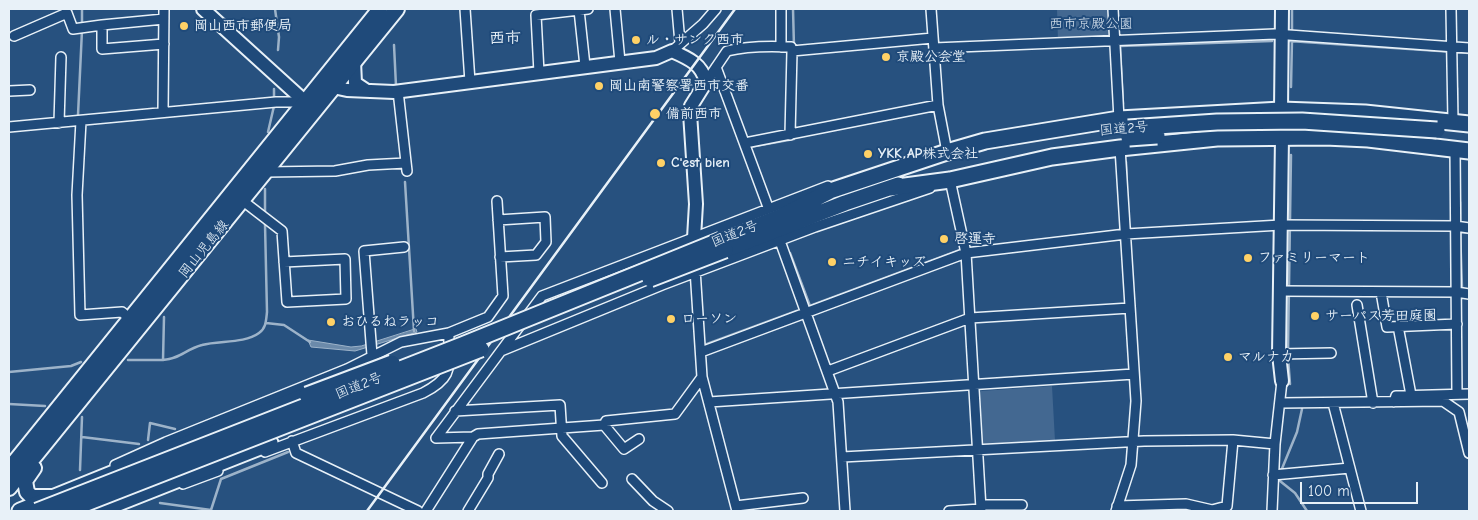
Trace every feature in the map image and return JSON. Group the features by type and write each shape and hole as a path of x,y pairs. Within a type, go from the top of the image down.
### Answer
{"highway":[{"path":"782,216 830,191 946,152 985,141 1124,133 1281,110 1365,113 1469,124"},
{"name":"国道2号","path":"66,511 442,365 723,245 782,216 881,180 984,151 1051,138 1124,133 1268,131 1436,135 1469,133"},
{"path":"890,188 950,180 1052,157 1124,133 1217,138 1368,139 1462,150"},
{"name":"国道2号","path":"37,511 723,245 890,188 1021,154 1124,133"},
{"name":"国道2号","path":"1436,135 1469,143"},
{"path":"20,511 73,488 373,369 430,352 462,345"},
{"path":"98,511 409,387 442,365"}],"main road":[{"name":"岡山児島線","path":"9,469 130,319 312,103 380,9"},
{"name":"岡山児島線","path":"328,83 354,61 397,9"},
{"name":"岡山児島線","path":"9,488 266,172 312,103"},
{"path":"44,445 37,465 25,481 24,487 32,498 55,497"}],"street":[{"path":"163,112 164,9"},
{"path":"203,9 312,103"},
{"path":"214,9 312,103"},
{"path":"465,9 470,82"},
{"path":"539,73 536,15 583,9 585,66"},
{"path":"616,9 620,62"},
{"path":"677,9 676,47 699,66 706,82"},
{"path":"328,83 369,92 398,91 656,58 676,47 704,24 716,9"},
{"path":"781,9 781,47"},
{"path":"473,437 436,438 542,296 768,208 896,162 946,152 938,105 931,9"},
{"path":"1113,9 1114,41 1124,133 1125,231 1135,410 1128,479 1117,509 1186,504 1212,510 1226,506 1232,440"},
{"path":"1272,511 1278,475 1275,444 1285,354 1287,225 1281,110 1288,35 1282,9"},
{"path":"1451,9 1454,49 1453,121"},
{"path":"14,36 67,13 73,29 164,19"},
{"path":"102,25 102,48 164,44"},
{"path":"934,48 1288,35 1454,49 1469,48"},
{"path":"794,51 933,38"},
{"path":"793,134 794,51 792,47 726,51 691,106 690,113 696,204 694,238 695,273 702,352 702,377 736,509 804,498"},
{"path":"59,123 61,57"},
{"path":"354,61 355,83 369,92"},
{"path":"716,67 768,208"},
{"path":"9,91 30,90"},
{"path":"266,172 335,171 368,165 406,167 398,91"},
{"path":"9,127 274,102 312,103"},
{"path":"745,143 938,105"},
{"path":"81,121 77,195 80,315 122,312 130,319"},
{"path":"1457,394 1456,290 1461,227 1462,150"},
{"path":"500,352 695,273 950,180 966,251 981,509 949,511"},
{"path":"243,201 282,231 284,262 287,302 346,299 345,259 284,262"},
{"path":"73,488 166,442 308,386 372,349 449,333 488,317 503,296 497,201"},
{"path":"498,220 545,216 546,242 536,255 500,257"},
{"path":"702,352 806,309 966,251 1125,231 1287,225 1461,227"},
{"path":"780,241 838,402 845,511"},
{"path":"372,349 364,251 404,247"},
{"path":"1286,291 1381,292 1456,290 1469,294"},
{"path":"1381,292 1386,327 1457,324"},
{"path":"1357,305 1373,402"},
{"path":"828,371 970,318 1130,308"},
{"path":"1398,326 1411,395"},
{"path":"144,492 157,492 196,481 292,441 408,398 440,384 448,374 449,333"},
{"path":"1285,354 1331,353"},
{"path":"709,402 1134,374"},
{"path":"426,511 473,437 478,434 604,425 606,421 675,414 702,377"},
{"path":"308,386 326,429"},
{"path":"1394,402 1396,396 1469,394"},
{"path":"1281,402 1443,401 1453,406 1459,412 1469,453"},
{"path":"1333,403 1361,511"},
{"path":"455,411 560,405 562,436 602,483"},
{"path":"604,425 624,449 639,438"},
{"path":"842,457 1133,442 1232,440 1275,444"},
{"path":"292,441 296,453 418,511"},
{"path":"468,511 488,478 488,474 499,454"},
{"path":"1278,475 1350,468"},
{"path":"632,479 664,510"},
{"path":"980,505 1002,508 1022,505"}],"green space":[{"name":"西市京殿公園","path":"1057,9 1109,9 1110,39 1058,41"},
{"path":"1052,386 1055,441 985,445 982,443 979,393 981,391"}],"shaded area":[{"path":"416,329 417,332 355,351 311,347 308,340 351,347 361,346"}],"waterway":[{"path":"82,9 82,25"},
{"path":"275,9 279,37 278,50"},
{"path":"793,9 794,47"},
{"path":"1292,9 1292,32"},
{"path":"78,115 82,30"},
{"path":"1291,87 1292,40"},
{"path":"1123,104 1120,46 1272,41"},
{"path":"1289,41 1469,53"},
{"path":"394,45 396,86"},
{"path":"1457,88 1457,107"},
{"path":"268,132 274,106 274,89"},
{"path":"751,150 750,147 794,139 794,137"},
{"path":"1288,351 1291,155"},
{"path":"1126,162 1128,229"},
{"path":"405,182 414,331"},
{"path":"265,189 265,213"},
{"path":"1460,202 1460,224"},
{"path":"163,360 174,358 202,345 246,339 263,329 267,312 265,224"},
{"path":"1459,288 1462,288 1460,229"},
{"path":"807,307 960,250 1123,230"},
{"path":"1461,232 1469,233"},
{"path":"790,253 810,306"},
{"path":"707,344 802,309"},
{"path":"128,360 163,360 164,317"},
{"path":"266,323 284,325 310,342"},
{"path":"1288,357 1290,384"},
{"path":"9,372 71,366 81,362"},
{"path":"9,404 45,406"},
{"path":"1281,471 1297,432 1302,409"},
{"path":"80,470 82,417"},
{"path":"148,440 150,423 175,429"},
{"path":"82,437 139,444"},
{"path":"160,503 211,510 221,479 288,452"},
{"path":"1280,477 1280,481 1295,493 1307,511"}],"railway":[{"path":"367,511 735,9"}],"place":[{"name":"岡山西市郵便局","path":"184,26"},
{"name":"ル・サンク西市","path":"636,40"},
{"name":"京殿公会堂","path":"886,57"},
{"name":"岡山南警察署西市交番","path":"599,86"},
{"name":"備前西市","path":"655,114"},
{"name":"YKK AP株式会社","path":"868,154"},
{"name":"C'est bien","path":"661,163"},
{"name":"啓運寺","path":"944,239"},
{"name":"ファミリーマート","path":"1248,258"},
{"name":"ニチイキッズ","path":"832,262"},
{"name":"サーパス芳田庭園","path":"1315,316"},
{"name":"ローソン","path":"671,319"},
{"name":"おひるねラッコ","path":"331,322"},
{"name":"マルナカ","path":"1228,357"}],"district":[{"name":"西市","path":"505,38"}]}
